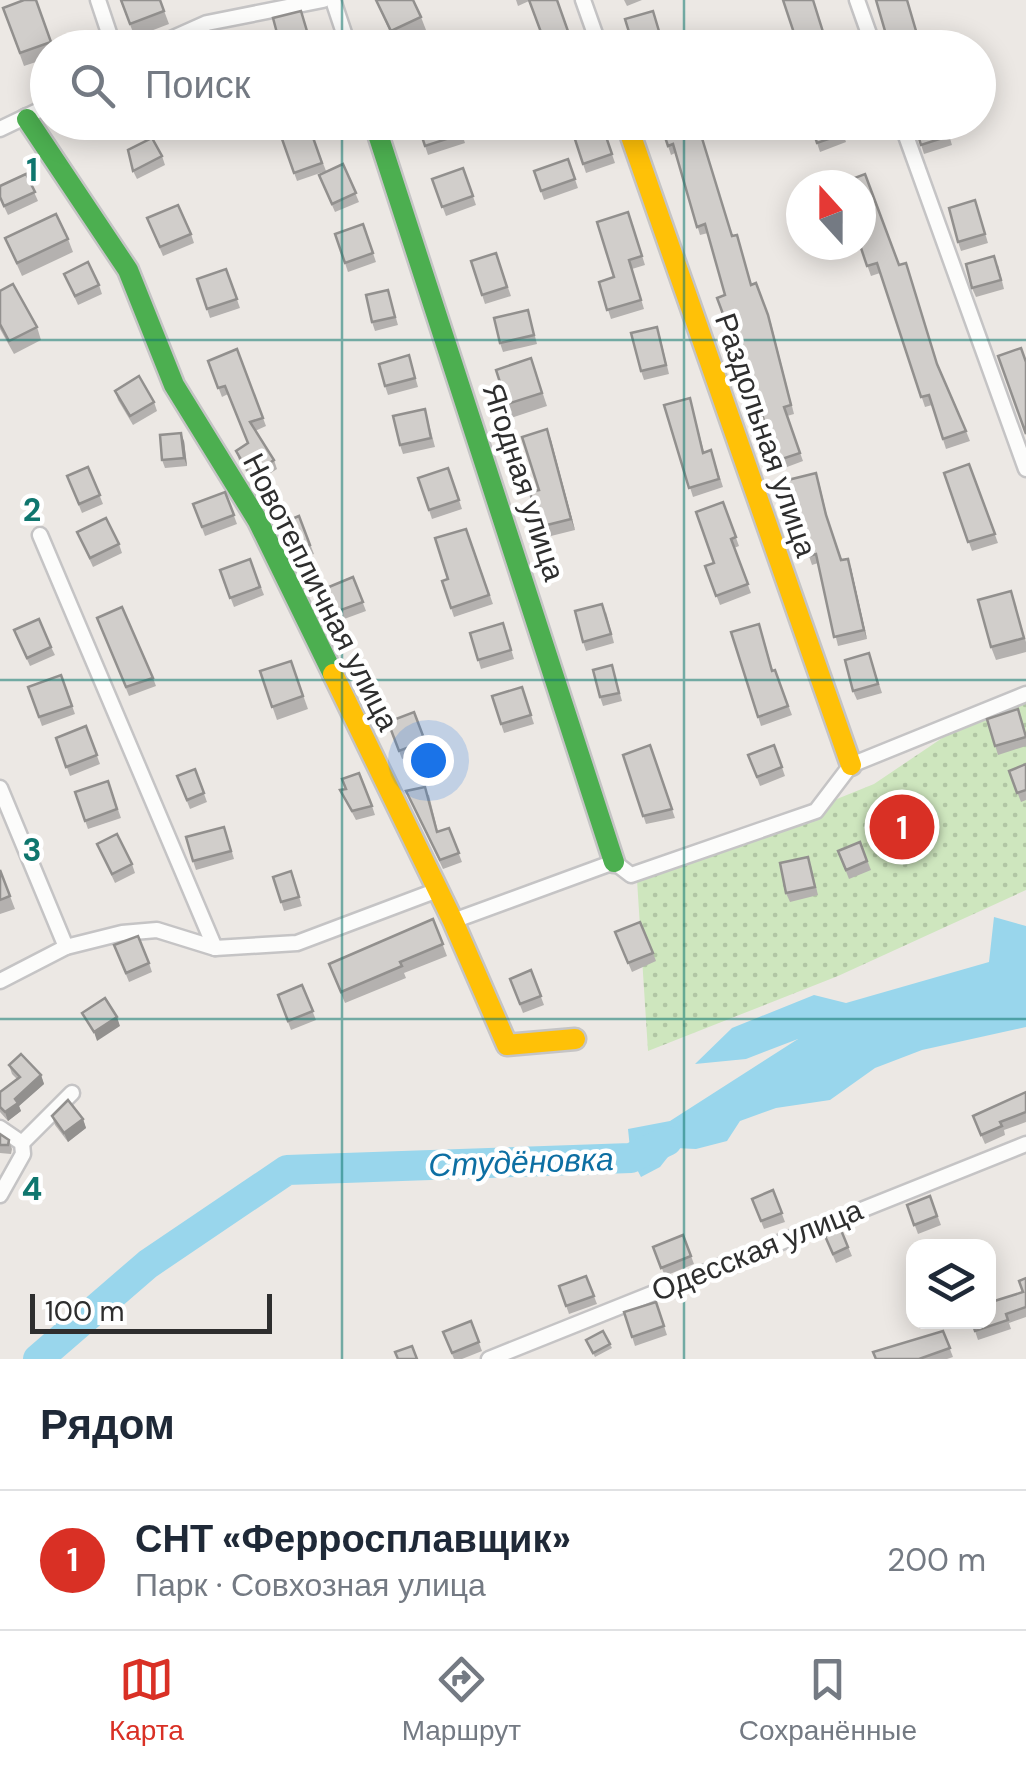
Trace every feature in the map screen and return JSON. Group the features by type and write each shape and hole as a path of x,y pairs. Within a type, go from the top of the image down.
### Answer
{"street":[{"path":"98,0 108,30"},
{"path":"191,30 206,23 323,0"},
{"path":"333,0 343,30"},
{"path":"583,0 594,30"},
{"path":"857,0 868,30"},
{"path":"0,129 30,117"},
{"name":"Новотепличная улица","path":"27,119 30,123"},
{"name":"Новотепличная улица","path":"41,140 128,270 174,385 258,521 452,920 507,1044 575,1039"},
{"name":"Ягодная улица","path":"380,140 614,862"},
{"name":"Раздольная улица","path":"632,140 851,765"},
{"path":"907,140 1026,469"},
{"path":"40,535 215,948"},
{"path":"452,920 614,862 631,875 816,811 851,765 1026,694"},
{"path":"0,788 66,947"},
{"path":"0,981 66,947 122,933 158,930 215,948 297,943 435,891"},
{"path":"22,1143 72,1093"},
{"path":"0,1128 22,1143"},
{"path":"0,1195 23,1154 22,1143"},
{"name":"Одесская улица","path":"489,1359 1026,1144"}],"green space":[{"path":"1026,702 1026,890 838,976 648,1051 637,880 874,784 963,724"}],"water":[{"path":"994,917 1026,926 1026,1027 922,1050 875,1068 830,1100 776,1108 740,1121 727,1141 696,1149 675,1148 660,1167 641,1177 631,1158 628,1129 670,1121 798,1039 746,1059 695,1064 732,1028 814,995 846,1003 989,962"}],"building":[{"path":"36,0 47,30 30,30 30,49 20,53 3,8"},
{"path":"121,0 160,0 164,11 130,24"},
{"path":"376,0 413,0 421,17 391,30"},
{"path":"529,0 557,0 568,30 540,30"},
{"path":"783,0 813,0 822,30 793,30"},
{"path":"876,0 907,0 916,30 885,30"},
{"path":"301,11 307,30 276,30 273,18"},
{"path":"653,11 659,30 628,30 625,19"},
{"path":"153,140 162,156 133,171 128,150"},
{"path":"282,140 314,140 322,163 294,173"},
{"path":"575,140 607,140 612,154 583,164"},
{"path":"666,140 703,140 732,236 737,235 751,285 756,283 768,315 791,405 784,407 800,453 776,461 736,327 729,330 717,298 725,295 705,224 697,227 673,144 668,146"},
{"path":"568,159 575,179 541,191 534,171"},
{"path":"343,164 356,193 332,204 319,175"},
{"path":"463,168 473,196 442,207 432,179"},
{"path":"26,174 35,192 4,206 0,186"},
{"path":"975,200 985,234 958,242 949,208"},
{"path":"876,203 899,265 906,263 937,364 966,431 943,439 929,395 921,397 877,263 867,266 865,260 876,260"},
{"path":"178,205 191,234 160,247 147,218"},
{"path":"628,212 642,256 629,260 641,300 607,310 599,282 614,277 597,222"},
{"path":"56,214 68,239 17,263 5,238"},
{"path":"363,224 373,253 345,263 335,234"},
{"path":"496,253 507,287 482,295 471,261"},
{"path":"994,256 1001,280 972,288 966,264"},
{"path":"88,262 99,285 75,296 64,274"},
{"path":"226,269 237,299 207,309 197,279"},
{"path":"13,284 37,327 9,341 0,324 0,291"},
{"path":"388,290 395,317 372,322 366,295"},
{"path":"528,310 534,335 500,343 494,318"},
{"path":"657,327 666,365 641,371 631,333"},
{"path":"1021,348 1026,362 1026,434 998,356"},
{"path":"237,349 263,418 250,422 274,460 250,475 236,451 248,443 225,386 218,388 208,361"},
{"path":"409,355 415,378 385,386 379,364"},
{"path":"531,358 542,393 507,404 496,370"},
{"path":"139,376 154,402 130,416 115,391"},
{"path":"690,398 703,453 711,450 719,479 689,488 664,405"},
{"path":"425,409 431,438 400,445 393,416"},
{"path":"547,429 571,519 539,527 530,492 539,490 522,437"},
{"path":"181,433 184,458 162,460 160,435"},
{"path":"969,464 995,534 968,542 944,473"},
{"path":"88,467 100,495 79,504 67,476"},
{"path":"448,468 459,500 429,510 418,478"},
{"path":"816,473 841,560 848,559 864,630 834,637 816,554 809,556 784,481"},
{"path":"225,492 234,515 202,527 193,504"},
{"path":"723,502 736,537 731,539 748,584 716,596 705,566 714,563 696,512"},
{"path":"299,516 310,545 290,553 277,525"},
{"path":"106,518 119,544 90,558 77,532"},
{"path":"466,529 489,595 451,608 442,581 448,579 435,538"},
{"path":"250,559 260,587 230,598 220,570"},
{"path":"353,577 363,602 333,613 324,589"},
{"path":"1011,591 1024,638 991,647 978,600"},
{"path":"602,604 611,634 583,642 575,611"},
{"path":"122,607 153,678 126,687 97,618"},
{"path":"39,619 51,647 27,658 14,630"},
{"path":"503,623 511,650 478,660 470,633"},
{"path":"759,624 772,671 775,670 788,706 758,717 731,632"},
{"path":"869,653 878,684 853,691 845,660"},
{"path":"291,661 303,696 272,707 260,671"},
{"path":"612,665 619,693 600,697 593,670"},
{"path":"61,675 72,706 39,717 28,687"},
{"path":"522,687 531,715 501,724 492,696"},
{"path":"1018,709 1026,737 995,746 987,719"},
{"path":"414,712 425,741 399,751 388,722"},
{"path":"86,726 97,755 66,767 56,738"},
{"path":"650,745 672,809 643,816 623,755"},
{"path":"774,745 782,767 757,777 748,755"},
{"path":"1026,764 1026,790 1017,793 1009,771"},
{"path":"195,769 204,793 187,800 177,776"},
{"path":"359,773 372,806 352,811 340,790 346,789 342,779"},
{"path":"108,781 117,809 85,821 75,792"},
{"path":"425,787 437,832 449,828 459,853 440,860 406,791"},
{"path":"224,827 231,851 193,861 186,837"},
{"path":"117,834 132,864 112,874 97,844"},
{"path":"860,842 867,861 846,870 838,851"},
{"path":"808,857 815,887 786,893 780,863"},
{"path":"0,870 10,896 0,900"},
{"path":"291,871 299,897 281,902 273,877"},
{"path":"433,919 443,944 341,992 329,964"},
{"path":"640,922 653,953 628,963 615,932"},
{"path":"138,936 149,963 126,973 114,945"},
{"path":"531,970 541,996 520,1004 510,979"},
{"path":"302,985 313,1011 288,1021 278,995"},
{"path":"105,998 117,1017 94,1032 82,1013"},
{"path":"21,1054 41,1075 15,1099 18,1103 5,1112 0,1107 0,1092 20,1077 9,1065"},
{"path":"1026,1092 1026,1112 981,1135 973,1116"},
{"path":"68,1100 83,1119 64,1133 52,1116"},
{"path":"0,1134 9,1140 8,1145 0,1145"},
{"path":"773,1190 782,1213 761,1221 752,1199"},
{"path":"930,1196 937,1216 914,1225 907,1205"},
{"path":"841,1230 848,1247 833,1254 825,1236"},
{"path":"683,1235 691,1256 661,1268 653,1247"},
{"path":"586,1276 594,1296 566,1306 559,1286"},
{"path":"1026,1278 1026,1307 1006,1314 1008,1320 996,1324 996,1300 1023,1292 1019,1281"},
{"path":"656,1302 664,1326 632,1337 624,1312"},
{"path":"471,1321 479,1342 452,1353 443,1332"},
{"path":"603,1331 610,1344 593,1353 586,1340"},
{"path":"943,1331 950,1348 919,1359 876,1359 873,1352"},
{"path":"412,1346 417,1359 398,1359 395,1352"}],"waterway":[{"name":"Студёновка","path":"38,1359 148,1264 287,1170 631,1158 667,1141"}],"traffic: fast":[{"path":"27,119 30,123"},
{"path":"41,140 128,270 174,385 258,521 333,674"},
{"path":"380,140 614,862"}],"traffic: slow":[{"path":"632,140 851,765"},
{"path":"333,674 453,921 507,1045 575,1039"}],"place":[{"name":"СНТ «Ферросплавщик»","path":"902,827"}]}
